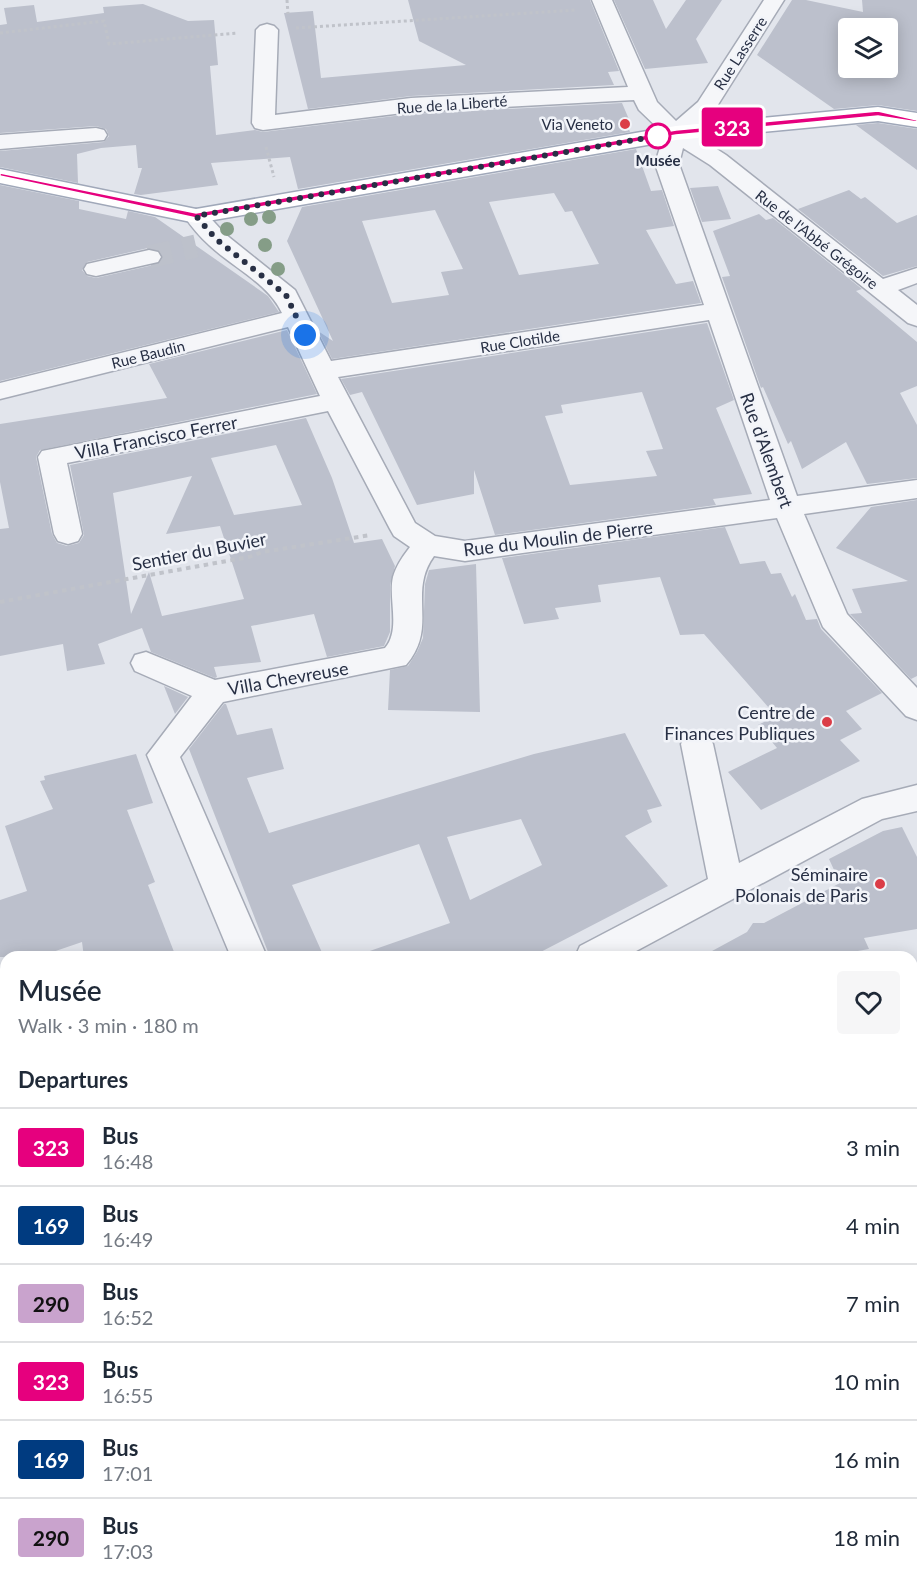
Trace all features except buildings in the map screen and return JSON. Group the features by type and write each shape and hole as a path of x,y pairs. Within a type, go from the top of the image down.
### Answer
{"main road":[{"path":"0,176 196,216 676,133 878,114 917,120"}],"street":[{"path":"602,0 645,99"},
{"name":"Rue Lasserre","path":"676,133 706,106 774,0"},
{"path":"263,123 267,30"},
{"name":"Rue de la Liberté","path":"263,123 411,105 645,99"},
{"name":"Rue de l'Abbé Grégoire","path":"645,99 676,133 718,160 917,318"},
{"name":"Rue d'Alembert","path":"676,133 667,164 787,507 834,619 917,708"},
{"path":"0,142 96,135"},
{"path":"196,216 206,243 286,295 336,401 416,537"},
{"path":"96,269 149,257"},
{"path":"880,288 917,274"},
{"name":"Rue Clotilde","path":"322,371 718,311"},
{"name":"Rue Baudin","path":"0,391 296,317"},
{"name":"Villa Francisco Ferrer","path":"68,534 52,457 336,401"},
{"name":"Rue du Moulin de Pierre","path":"416,537 465,551 917,489"},
{"name":"Villa Chevreuse","path":"246,951 163,755 213,692 395,657 406,645 408,577 413,562 416,537"},
{"path":"146,663 213,692"},
{"path":"697,744 727,886"},
{"path":"604,951 874,808 917,798"}],"path":[{"path":"263,123 278,202"},
{"name":"Sentier du Buvier","path":"0,602 249,557 262,552 416,537"}],"tunnel":[{"path":"149,257 196,246"}],"bus line":[{"name":"323","path":"0,176 196,216 676,133 878,114 917,120"}],"place":[{"name":"Via Veneto","path":"625,124"},
{"name":"Musée","path":"658,136"},
{"name":"Centre de Finances Publiques","path":"827,722"},
{"name":"Séminaire Polonais de Paris","path":"880,884"}],"route":[{"path":"305,335 286,295 216,239 196,216 658,136"}]}
